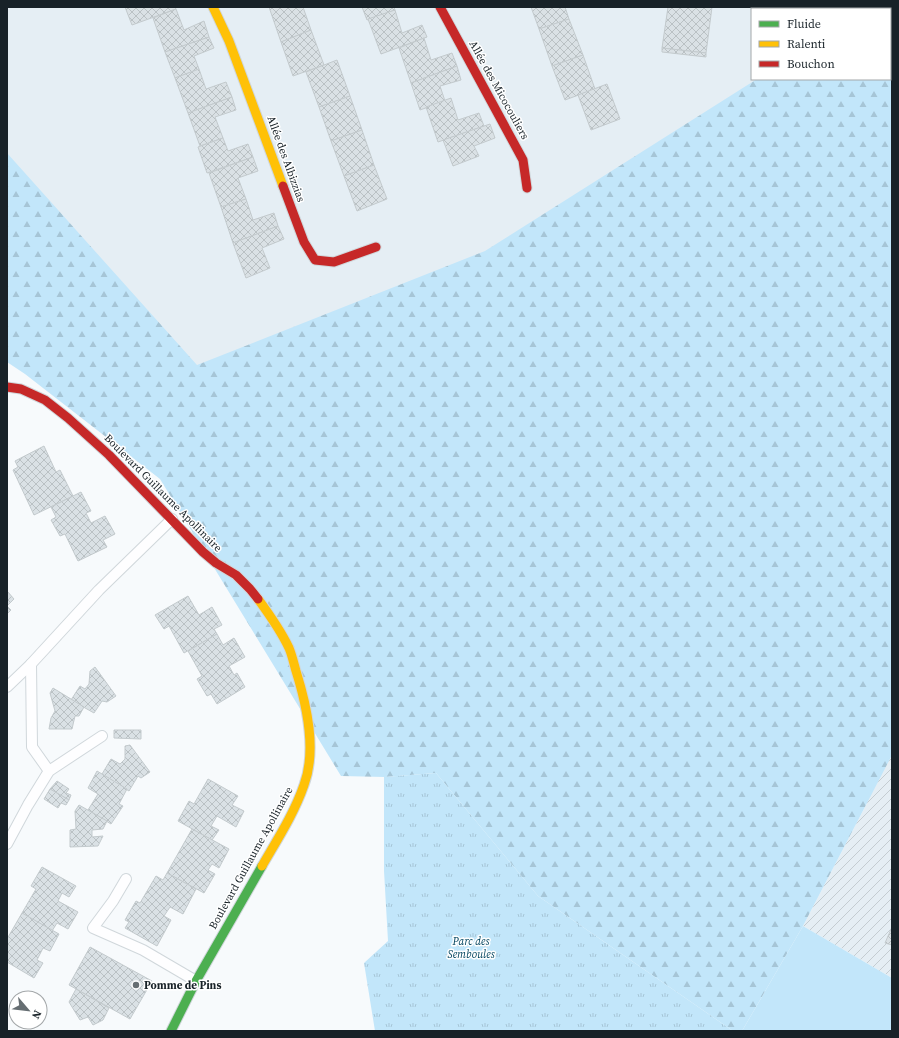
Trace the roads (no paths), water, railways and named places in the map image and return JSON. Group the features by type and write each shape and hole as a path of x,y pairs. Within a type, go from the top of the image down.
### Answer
{"street":[{"name":"Allée des Albizzias","path":"212,7 229,41 304,242 315,260 334,262 376,247"},
{"name":"Allée des Micocouliers","path":"440,7 523,160 526,188"},
{"name":"Boulevard Guillaume Apollinaire","path":"7,387 21,389 45,400 68,418 109,455 203,552 216,563 236,575 250,589 271,617 289,648 303,692 308,716 310,740 310,761 305,784 294,810 196,982 171,1031"}],"lane":[{"path":"7,687 31,664 100,590 172,519"},
{"path":"31,664 32,747 49,771"},
{"path":"7,844 28,805 49,771 102,736"},
{"path":"126,879 94,928 143,950 196,982"}],"place":[{"name":"Pomme de Pins","path":"136,985"}],"park label":[{"name":"Parc des Semboules","path":"471,947"}]}
